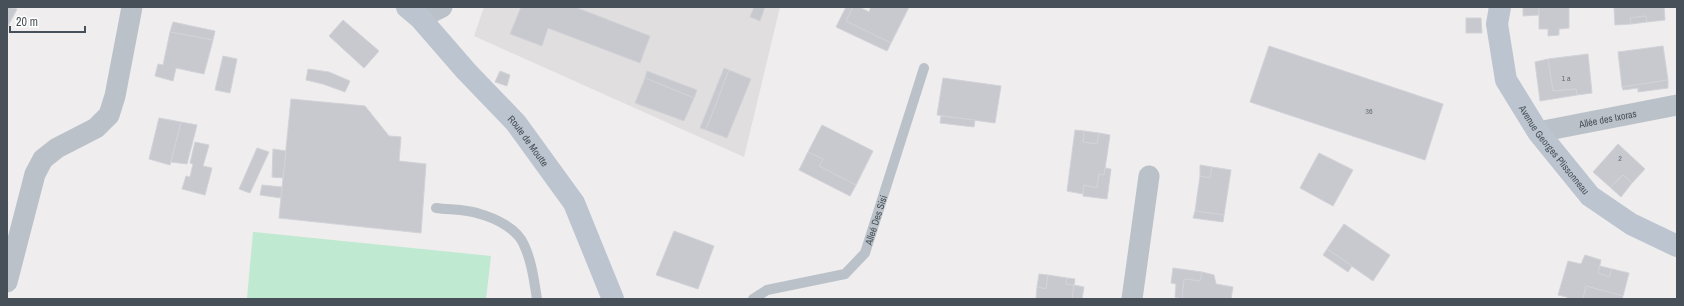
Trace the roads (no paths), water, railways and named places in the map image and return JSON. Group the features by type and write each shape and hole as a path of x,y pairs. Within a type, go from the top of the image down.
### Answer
{"street":[{"path":"7,282 35,174 43,159 58,148 96,128 109,115 115,96 132,7"},
{"path":"413,13 442,7"},
{"name":"Avenue Georges Plissonneau","path":"1500,7 1497,24 1506,80 1538,132 1590,196 1631,224 1677,246"},
{"name":"Route de Moutte","path":"413,13 516,123 574,203 613,299"},
{"name":"Allée des Ixoras","path":"1538,132 1677,105"},
{"path":"1132,299 1149,176"}],"lane":[{"name":"Alleé Des Sisi","path":"753,299 767,290 845,274 865,253 924,68"},
{"path":"436,208 479,213 517,233 524,244 533,272 538,299"}]}
